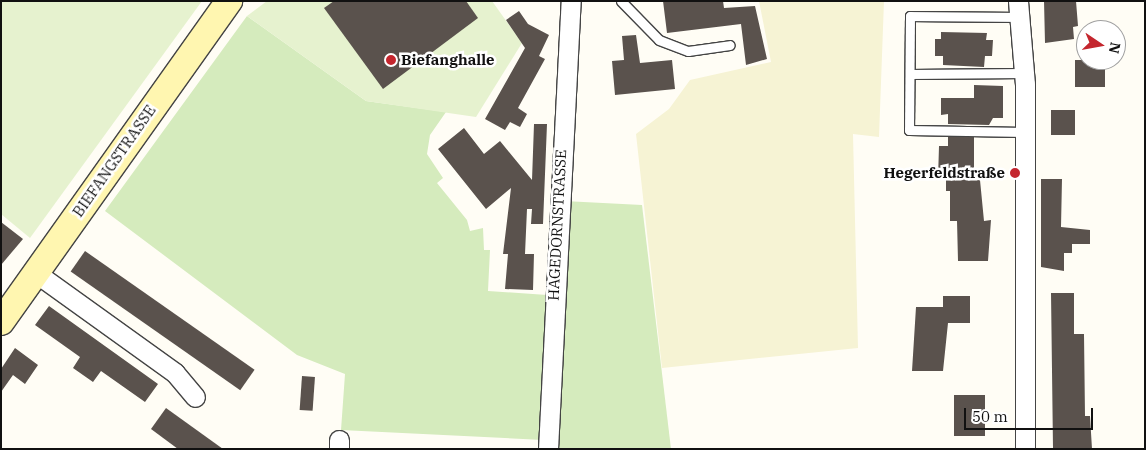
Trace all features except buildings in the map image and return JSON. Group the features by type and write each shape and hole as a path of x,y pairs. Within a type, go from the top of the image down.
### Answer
{"main road":[{"name":"BIEFANGSTRASSE","path":"1,322 212,18 229,1"}],"street":[{"name":"HAGEDORNSTRASSE","path":"548,449 571,1"},
{"path":"1019,9 1024,73 1025,132 1025,449"},
{"path":"36,273 175,373 195,396"}],"lane":[{"path":"621,1 659,40 688,51 730,45"},
{"path":"1019,9 910,16 909,130 1025,132"},
{"path":"910,74 1024,73"}],"shaded area":[{"path":"759,1 884,1 879,137 853,134 858,348 662,368 636,134 669,109 690,80 771,62"}],"green space":[{"path":"1,1 202,1 30,238 1,214"},
{"path":"267,1 492,1 522,43 476,117 366,101 247,16"},
{"path":"247,16 366,101 446,112 430,135 427,154 443,178 437,183 467,220 470,231 483,228 484,250 490,250 488,291 547,295 543,440 341,430 345,374 297,355 105,211"},
{"path":"564,201 642,205 671,449 555,449"}],"place":[{"name":"Biefanghalle","path":"391,60"},
{"name":"Hegerfeldstraße","path":"1015,173"}]}
